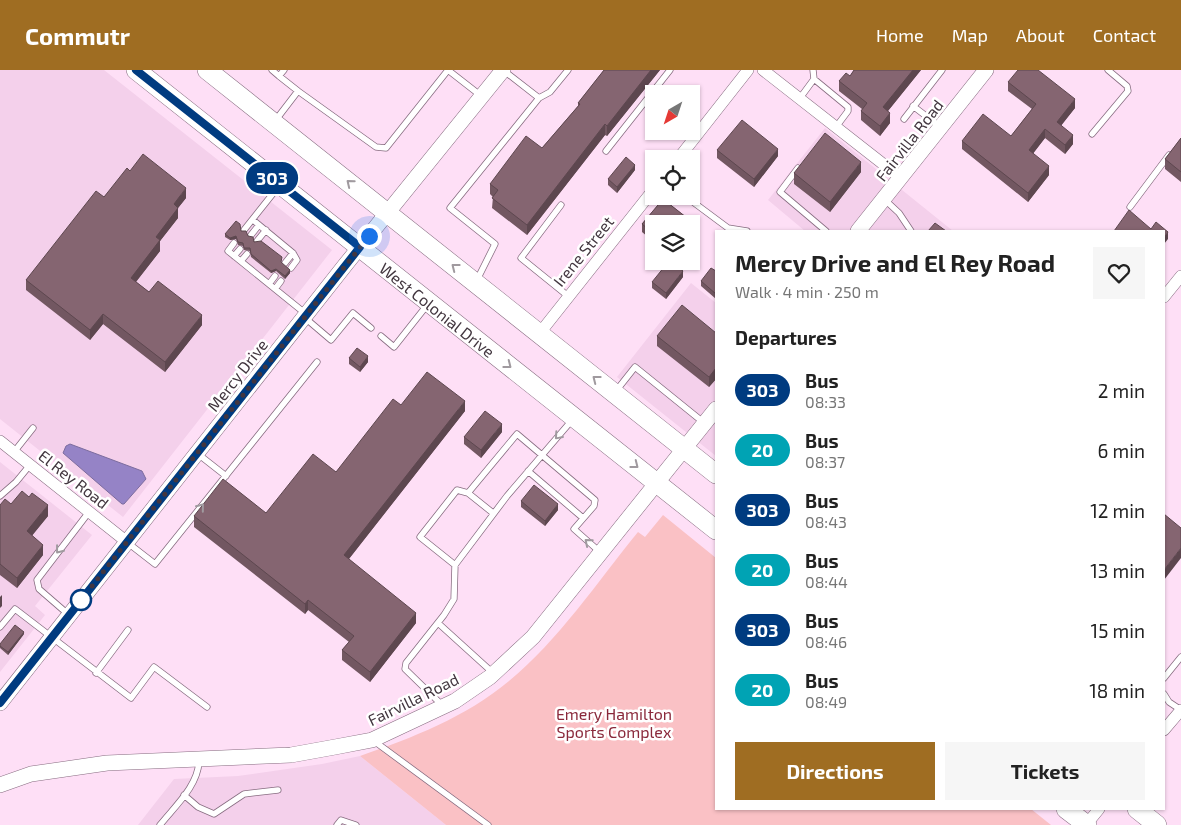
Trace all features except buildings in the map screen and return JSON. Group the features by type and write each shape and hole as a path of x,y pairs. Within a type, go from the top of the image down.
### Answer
{"highway":[{"name":"West Colonial Drive","path":"136,70 715,529"},
{"path":"208,70 715,473"},
{"path":"1067,810 1086,825"},
{"path":"1138,810 1157,825"}],"street":[{"name":"Mercy Drive","path":"0,703 305,316 503,70"},
{"path":"685,150 748,70"},
{"path":"763,70 901,178"},
{"name":"Fairvilla Road","path":"859,230 986,70"},
{"name":"Irene Street","path":"539,334 645,200"},
{"path":"1165,296 1181,276"},
{"name":"Fairvilla Road","path":"0,785 31,774 98,764 291,756 372,740 444,707 494,674 533,637 715,410"},
{"name":"El Rey Road","path":"0,441 127,542"},
{"path":"1165,729 1181,710"},
{"path":"1086,825 1098,810"}],"lane":[{"path":"272,70 376,147 386,148 448,70 482,97"},
{"path":"279,76 284,70"},
{"path":"503,70 539,98"},
{"path":"476,284 495,244 450,208 539,98 550,92 568,70"},
{"path":"606,151 670,70"},
{"path":"799,99 814,79 813,70"},
{"path":"904,119 942,70"},
{"path":"1092,134 1128,91 1127,86 1108,70"},
{"path":"814,79 848,107 848,111 836,127"},
{"path":"274,123 298,91"},
{"path":"913,106 941,128"},
{"path":"1130,207 1175,147"},
{"path":"798,168 780,192 825,230"},
{"path":"244,230 280,184"},
{"path":"884,200 899,212 910,230"},
{"path":"562,205 521,258 568,296"},
{"path":"697,205 728,228 741,230"},
{"path":"252,220 293,253 297,260 291,268"},
{"path":"251,235 259,225"},
{"path":"257,240 266,230"},
{"path":"234,243 228,251 275,289 332,340 353,313 371,328"},
{"path":"234,256 240,249"},
{"path":"285,263 293,253"},
{"path":"241,261 247,254"},
{"path":"268,284 275,276"},
{"path":"275,289 281,281"},
{"path":"382,336 394,347 430,303"},
{"path":"127,542 155,564 317,362"},
{"path":"614,393 635,367 705,424"},
{"path":"444,707 405,669 406,663 438,623 454,599 455,565 493,513 574,417"},
{"path":"14,452 33,428"},
{"path":"468,493 517,434 595,500 594,506 574,531 601,554"},
{"path":"197,453 226,476"},
{"path":"0,496 16,482 30,465"},
{"path":"528,472 583,518"},
{"path":"455,565 420,537 457,490 468,493 493,513"},
{"path":"69,616 39,589 37,580 89,512"},
{"path":"0,627 15,609 130,698 154,667 207,707"},
{"path":"438,623 494,674"},
{"path":"96,673 128,630"},
{"path":"1165,677 1181,657"},
{"path":"1165,696 1169,702 1181,710"},
{"path":"372,740 488,825"},
{"path":"160,825 199,773 199,759"},
{"path":"184,795 198,807 214,814 244,794 278,790"},
{"path":"336,825 341,820 356,825"}],"shaded area":[{"path":"0,70 104,70 332,250 123,517 0,419"},
{"path":"825,128 952,230 804,230 768,200"},
{"path":"691,283 715,302 715,455 617,377"},
{"path":"70,444 142,471 146,479 122,504 63,453 66,446"},
{"path":"0,462 92,535 35,606 45,615 0,672"},
{"path":"360,756 446,825 138,825 174,779 238,776 322,764"}],"green space":[{"name":"Emery Hamilton Sports Complex","path":"663,515 715,557 715,810 1032,810 1051,825 446,825 360,756 419,734 457,716 509,681 561,629 638,532 645,537"}],"bus line":[{"name":"303","path":"0,703 360,247 136,70"}],"route":[{"path":"81,600 369,236"}]}
